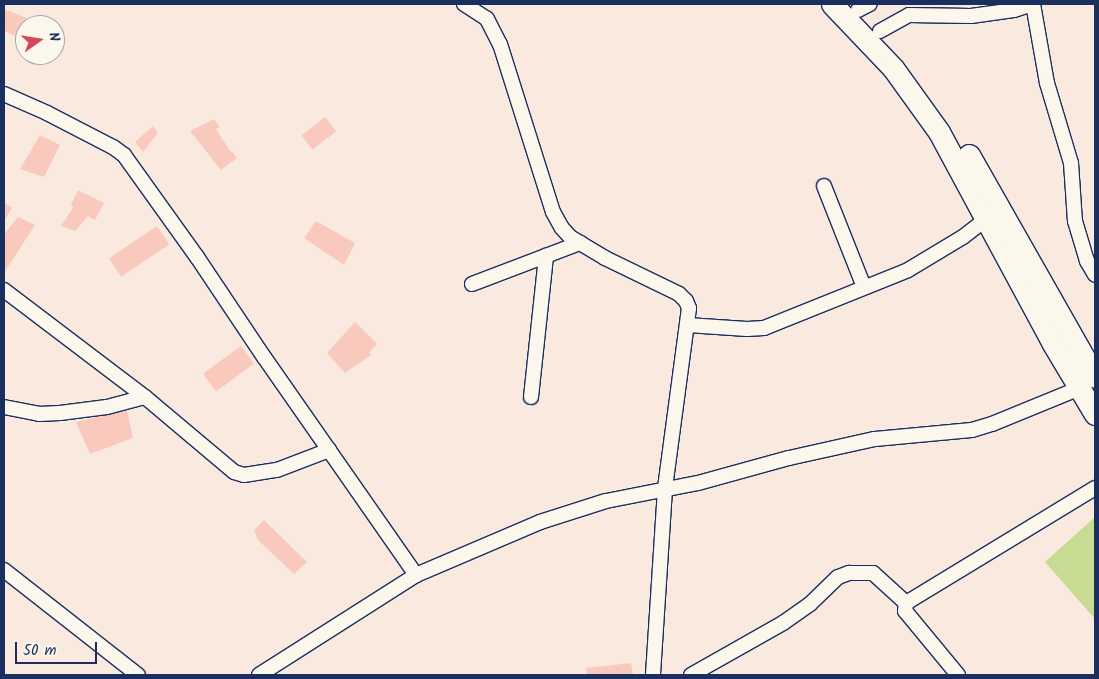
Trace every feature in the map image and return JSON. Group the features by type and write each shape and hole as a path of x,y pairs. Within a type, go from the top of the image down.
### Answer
{"main road":[{"path":"832,4 875,46 939,132 988,218 1052,342 1087,382"},
{"path":"860,6 924,85 954,130 1087,382 1095,414"}],"street":[{"path":"464,4 487,19 500,44 553,212 562,228 570,237 605,258 679,294 686,301 689,308 665,489 653,675"},
{"path":"880,31 909,15 971,16 1014,10 1033,4 1047,83 1071,163 1075,221 1087,261 1095,275"},
{"path":"4,94 48,113 113,147 124,156 197,257 264,357 416,575"},
{"path":"824,186 864,287"},
{"path":"687,325 747,330 764,328 908,270 963,237 988,218"},
{"path":"472,284 580,243"},
{"path":"531,397 546,256"},
{"path":"4,290 145,396 234,472 244,476 277,470 329,450"},
{"path":"259,675 416,575 540,522 606,501 665,489 875,439 972,430 992,424 1087,382"},
{"path":"4,407 39,414 60,413 107,407 145,396"},
{"path":"906,603 1095,488"},
{"path":"4,570 138,675"},
{"path":"691,675 784,623 810,604 838,576 849,573 873,573 906,603"},
{"path":"906,603 905,610 958,675"}],"green space":[{"path":"1095,517 1095,619 1045,562"}],"building":[{"path":"4,9 19,15 15,15 15,36 4,31"},
{"path":"325,117 336,131 312,150 301,135"},
{"path":"214,119 220,127 216,129 230,151 237,158 221,170 190,131"},
{"path":"153,126 158,133 143,152 135,142"},
{"path":"40,135 60,145 44,177 20,169"},
{"path":"78,190 104,203 95,220 88,216 75,231 61,226 73,208 71,205"},
{"path":"4,202 12,208 4,221"},
{"path":"18,217 35,225 4,273 4,234"},
{"path":"316,221 355,243 344,265 304,238"},
{"path":"157,226 169,244 121,277 109,258"},
{"path":"355,322 377,344 369,352 371,355 345,373 327,353"},
{"path":"241,346 254,364 216,391 203,374"},
{"path":"127,410 133,438 90,454 76,422"},
{"path":"264,520 307,562 294,574 258,540 254,530"},
{"path":"631,663 633,675 587,675 586,668"}]}
